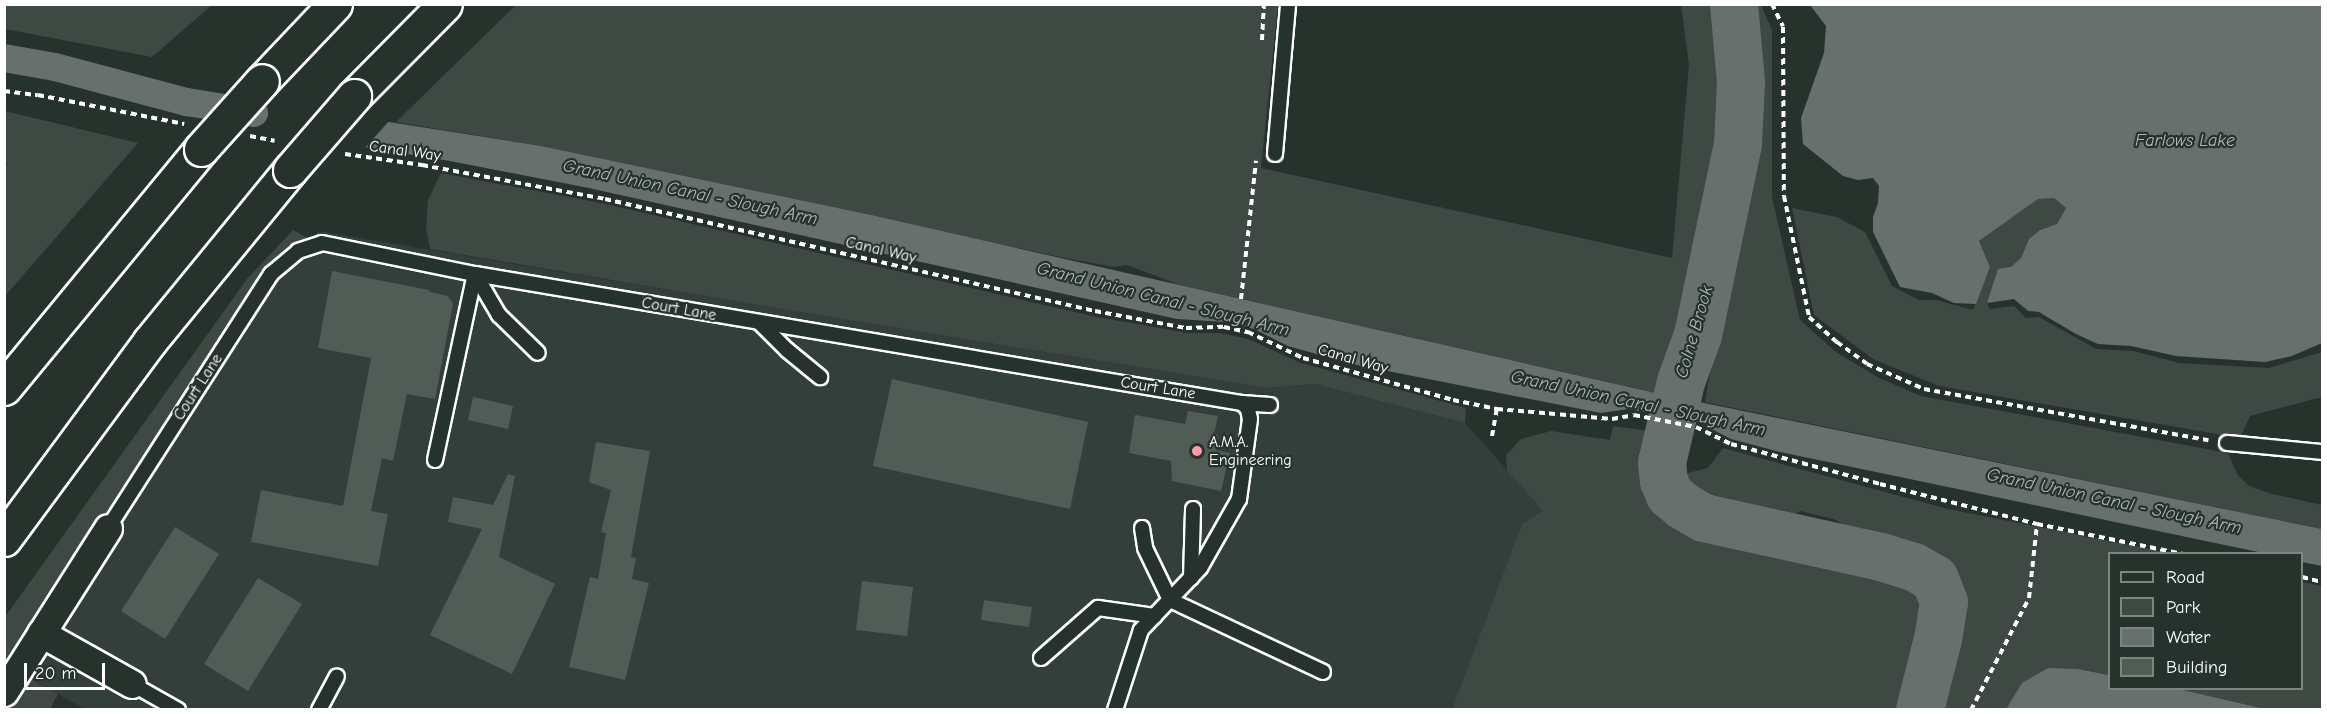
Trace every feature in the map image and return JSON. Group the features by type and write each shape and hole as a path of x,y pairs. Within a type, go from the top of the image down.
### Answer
{"highway":[{"path":"4,388 195,137 262,81 335,4"},
{"path":"4,539 284,156 354,96 445,4"}],"street":[{"name":"Court Lane","path":"4,692 108,528"},
{"path":"41,633 132,684"}],"lane":[{"path":"1275,154 1288,4"},
{"name":"Court Lane","path":"108,528 272,274 290,256 322,243 475,274 760,323 1242,403 1270,405"},
{"path":"475,274 499,315 538,353"},
{"path":"435,460 475,274"},
{"path":"760,323 787,350 820,377"},
{"path":"1115,710 1141,630 1200,568 1239,500 1250,419 1248,409 1242,403"},
{"path":"2227,443 2322,452"},
{"path":"1191,578 1192,509"},
{"path":"1142,528 1145,548 1170,600 1323,672"},
{"path":"1041,658 1098,608 1154,616"},
{"path":"319,710 337,676"},
{"path":"132,684 178,710"}],"path":[{"path":"1772,4 1783,27 1784,196 1809,317 1867,364 1924,389 2227,443"},
{"path":"4,91 38,95 195,137"},
{"path":"244,135 284,156"},
{"name":"Canal Way","path":"333,152 422,165 605,199 1107,313 1186,328 1224,327 1248,332 1303,357 1454,400 1497,409 1612,419 1634,415 1696,428 1737,446 2037,524 2173,552"},
{"path":"1492,436 1497,409"},
{"path":"1971,710 2029,598 2037,524"},
{"path":"2303,577 2322,582"}],"shaded area":[{"path":"319,231 1267,388 1315,384 1465,423 1544,511 1453,707 1460,709 87,710 29,678 7,662 269,268 284,254"}],"green space":[{"path":"4,5 212,5 152,57 5,29"},
{"path":"516,5 1278,5 1261,168 1672,258 1689,65 1681,5 1730,5 1738,84 1735,143 1716,239 1660,394 1180,285 1127,265 1114,267 1065,258 541,146 396,122"},
{"path":"1742,5 1761,5 1772,30 1772,197 1800,320 1836,352 1879,378 1921,396 2228,453 2237,474 2249,486 2272,494 2322,505 2322,529 1705,402 1731,251 1744,155 1748,74"},
{"path":"5,111 138,143 5,296 4,167 8,163 5,162"},
{"path":"441,173 601,203 1097,317 1188,333 1220,333 1248,339 1301,363 1466,408 1465,423 1315,384 1267,388 430,249 426,227 428,200"},
{"path":"2038,198 2054,198 2066,208 2057,224 2040,230 2029,239 2021,258 1987,303 1990,309 2014,306 2026,318 2039,317 2096,349 2133,351 2179,363 2269,368 2322,352 2322,397 2250,416 2240,438 1939,386 1873,359 1814,315 1792,208 1837,217 1865,232 1892,286 1919,300 1936,300 1973,310 1990,267 1979,241"},
{"path":"293,230 310,239 284,254 269,268 5,667 5,617 247,279"},
{"path":"1613,426 1656,432 1649,480 1671,508 1714,529 1828,549 1912,571 1932,581 1939,605 1914,709 1460,710 1453,707 1522,524 1543,511 1507,470 1506,455 1521,439 1551,431 1610,440"},
{"path":"1723,448 1948,509 2164,552 2108,552 2108,675 2078,669 2022,683 2006,709 1927,709 1951,599 1938,572 1906,555 1876,545 1834,519 1800,511 1781,522 1722,518 1695,504 1674,482 1680,475 1708,468"},
{"path":"2303,582 2322,586 2322,709 2265,709 2183,690 2303,690"},
{"path":"29,678 58,694 50,709 8,710"}],"water":[{"name":"Farlows Lake","path":"1810,5 2322,5 2322,343 2292,356 2265,362 2176,356 2131,346 2098,344 2039,312 2028,311 2014,299 1987,303 1998,269 2011,267 2021,258 2029,239 2040,230 2057,224 2066,208 2054,198 2038,199 1979,241 1990,267 1976,304 1954,303 1932,293 1900,287 1873,232 1873,217 1878,203 1879,186 1873,178 1858,180 1843,176 1803,144 1801,118 1824,53 1826,26"},
{"path":"250,100 541,146 871,215 1660,394 2322,529 2322,566 2303,562 2303,552 2258,552 1776,451 1731,439 1698,422 1628,409 1601,413 1352,364 1288,346 1254,329 1225,322 1177,319 589,188 450,161 227,125"},
{"path":"2048,668 2078,669 2108,675 2108,690 2183,690 2265,709 2006,709 2022,683"}],"pier":[{"path":"250,97 391,119 363,150 226,128"}],"building":[{"path":"332,271 429,290 448,296 453,304 435,399 407,394 393,461 382,458 371,511 388,514 378,566 251,542 261,490 343,506 371,358 318,348"},
{"path":"892,379 1088,422 1070,509 873,466"},
{"path":"473,397 513,406 508,429 468,420"},
{"name":"A.M.A. Engineering","path":"1188,411 1218,416 1214,433 1218,435 1216,450 1230,453 1221,491 1172,481 1171,461 1129,453 1135,415 1185,424"},
{"path":"596,442 650,451 631,557 636,558 632,579 649,583 625,680 569,667 590,577 598,579 606,533 601,532 611,490 589,482"},
{"path":"508,474 515,476 499,557 555,584 512,674 430,635 482,529 448,522 453,497 493,505"},
{"path":"175,527 219,554 165,639 121,611"},
{"path":"258,578 302,604 248,691 204,664"},
{"path":"862,581 913,587 907,636 856,630"},
{"path":"984,600 1032,607 1029,627 981,620"}],"waterway":[{"name":"Colne Brook","path":"1734,4 1741,83 1738,144 1698,335 1681,382 1662,463 1664,481 1670,495 1683,506 1704,518 1881,557 1914,567 1935,579 1944,602 1938,639 1920,710"},
{"name":"Grand Union Canal - Slough Arm","path":"4,58 55,67 187,102 254,113"}],"place":[{"name":"A.M.A. Engineering","path":"1197,451"}]}
